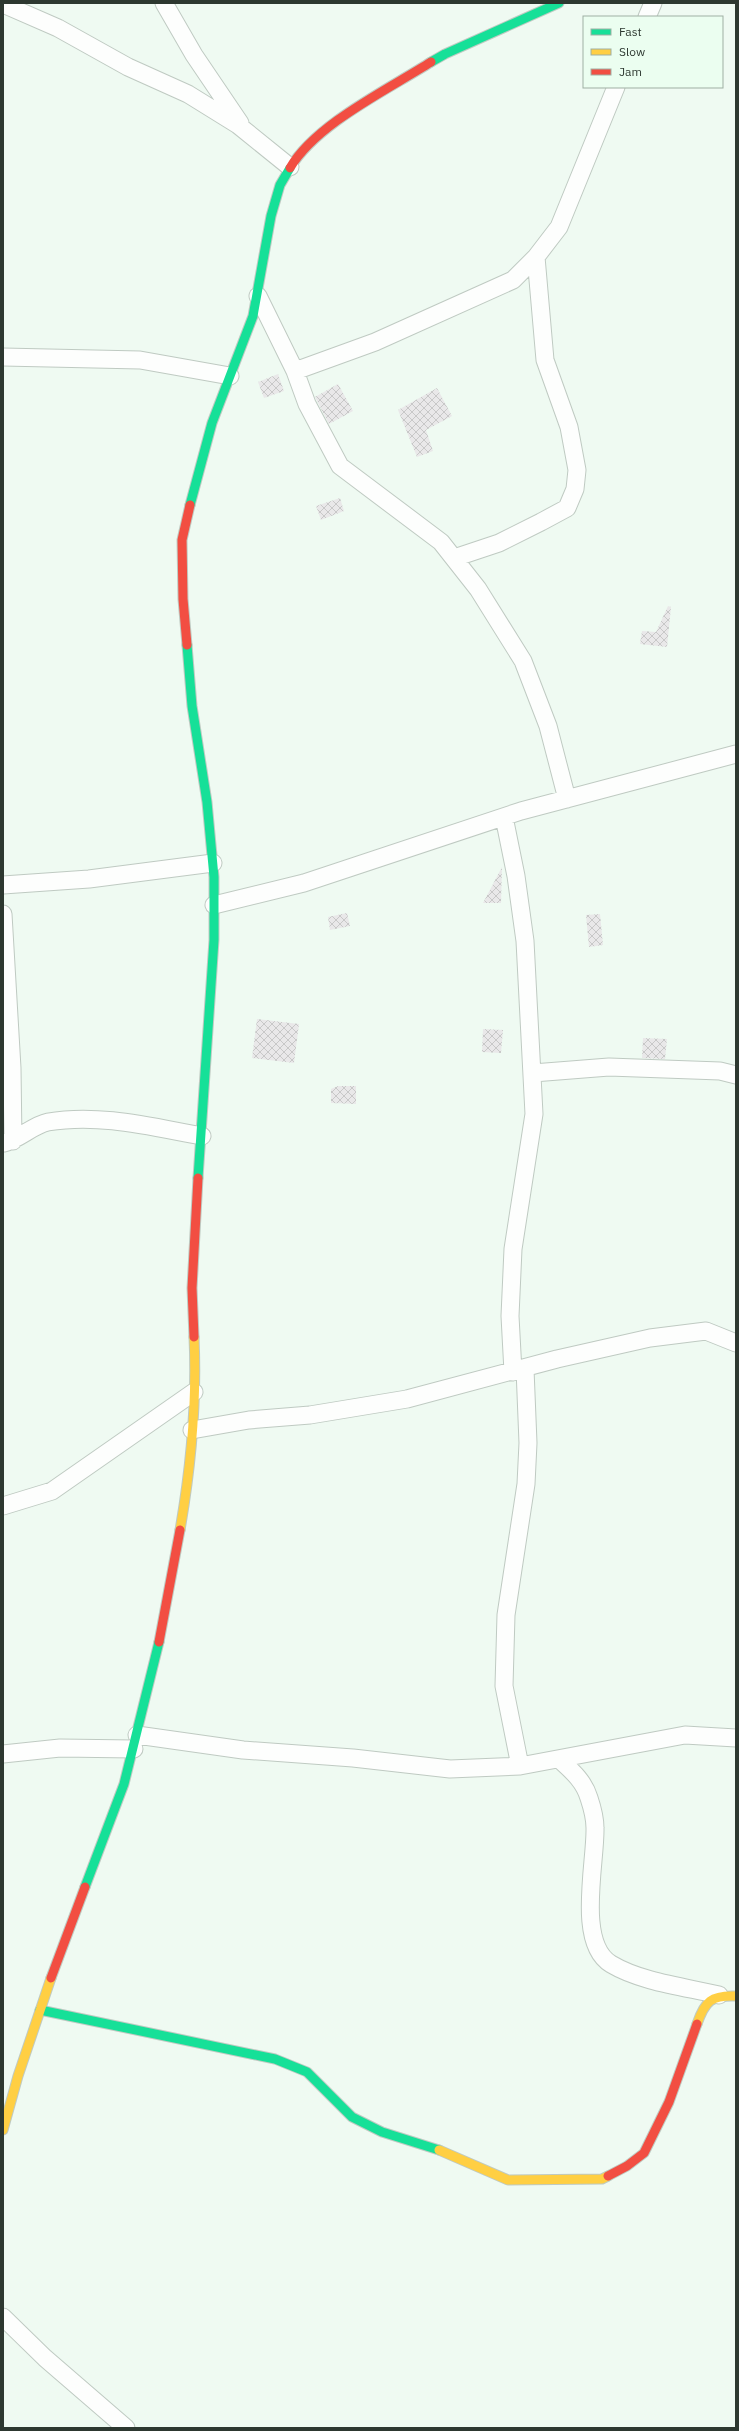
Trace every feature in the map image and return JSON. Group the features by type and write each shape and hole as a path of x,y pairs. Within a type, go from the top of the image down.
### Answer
{"street":[{"path":"164,3 194,55 244,130"},
{"path":"3,2130 18,2076 40,2010 124,1784 136,1742 164,1623 190,1474 195,1362 192,1288 202,1136 214,905 213,863 207,802 192,706 183,599 182,540 197,474 212,423 254,316 271,216 282,180 298,154 321,131 445,54 560,3"},
{"path":"647,16 653,3"},
{"path":"3,4 58,28 128,67 188,94 244,130 290,167"},
{"path":"295,371 375,342 513,280 536,257 559,228 616,88"},
{"path":"454,558 499,543 567,508 575,489 577,470 569,427 545,360 536,257"},
{"path":"258,296 295,371 307,404 340,466 441,542 478,589 523,661 548,726 568,799"},
{"path":"3,357 140,360 230,376"},
{"path":"214,905 304,883 504,817 736,754"},
{"path":"504,817 516,876 525,941 534,1114 513,1248 510,1316 528,1436 526,1484 506,1615 504,1686 520,1766"},
{"path":"3,885 89,879 213,863"},
{"path":"3,914 12,1060 8,1142"},
{"path":"533,1073 609,1066 720,1071 736,1075"},
{"path":"8,1142 46,1122 69,1120 110,1120 202,1136"},
{"path":"192,1430 250,1420 310,1416 407,1399 650,1338 706,1331 736,1343"},
{"path":"3,1506 52,1491 194,1392"},
{"path":"3,1754 136,1742 353,1758 450,1769 520,1766 560,1760 685,1735 736,1738"},
{"path":"560,1760 577,1775 589,1797 596,1826 590,1911 593,1936 600,1953 610,1963 633,1975 719,1995 736,1996"},
{"path":"40,2010 275,2059 307,2072 352,2117 382,2132 448,2153 508,2180 553,2181 602,2179 627,2166 644,2153 669,2102 703,2006 719,1995"},
{"path":"3,2317 45,2358 126,2428"}],"building":[{"path":"278,374 284,391 264,398 258,382"},
{"path":"338,384 353,411 329,424 315,397"},
{"path":"437,388 452,416 426,430 433,451 417,457 398,410"},
{"path":"340,498 344,511 321,520 316,506"},
{"path":"668,606 671,607 667,647 640,644 642,631 656,632"},
{"path":"502,867 501,903 483,903"},
{"path":"347,913 350,926 330,930 328,917"},
{"path":"600,914 603,945 589,947 586,915"},
{"path":"257,1019 299,1024 294,1063 252,1058"},
{"path":"483,1029 503,1030 501,1053 482,1052"},
{"path":"643,1038 667,1039 665,1059 642,1058"},
{"path":"338,1086 356,1086 356,1104 331,1103 331,1089"}],"traffic: fast":[{"path":"431,62 445,54 559,3"},
{"path":"190,505 212,423 253,316 271,216 280,185 290,168"},
{"path":"187,645 192,706 207,802 214,877 214,940 198,1178"},
{"path":"85,1887 124,1784 159,1642"},
{"path":"40,2010 275,2059 307,2072 352,2117 382,2132 439,2150"}],"traffic: slow":[{"path":"180,1530 190,1458 194,1410 194,1337"},
{"path":"3,2130 18,2076 51,1978"},
{"path":"697,2024 703,2010 710,2001 720,1997 736,1996"},
{"path":"439,2150 508,2180 602,2179 608,2176"}],"traffic: jam":[{"path":"290,168 302,152 334,123 374,96 431,62"},
{"path":"187,645 183,599 182,540 190,505"},
{"path":"194,1337 192,1288 198,1178"},
{"path":"159,1642 180,1530"},
{"path":"51,1978 85,1887"},
{"path":"608,2176 627,2166 644,2153 669,2102 697,2024"}]}
